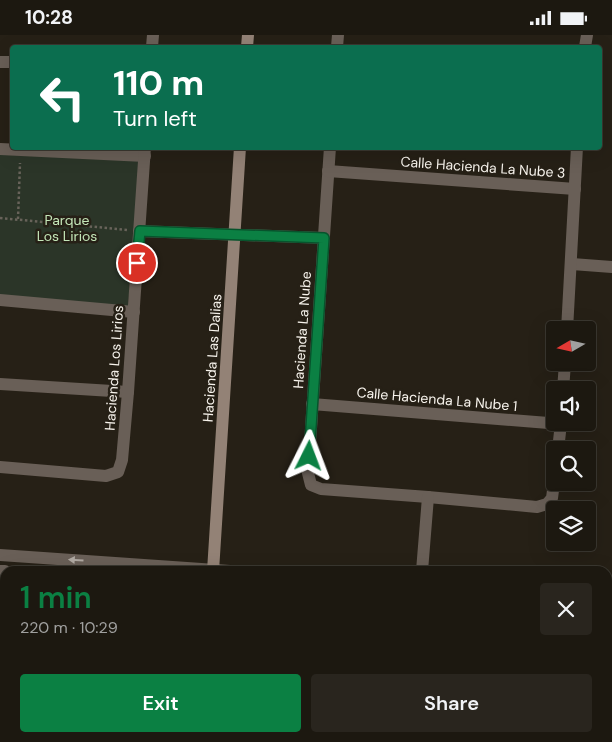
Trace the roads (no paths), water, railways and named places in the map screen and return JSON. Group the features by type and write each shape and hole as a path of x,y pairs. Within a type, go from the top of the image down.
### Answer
{"street":[{"path":"21,150 145,152"},
{"name":"Hacienda Las Dalias","path":"213,566 240,150"},
{"name":"Hacienda La Nube","path":"330,150 308,473 311,485 321,489 538,507 547,504 552,498 553,491"},
{"path":"568,321 577,150"},
{"name":"Hacienda Los Lirios","path":"0,467 106,476 118,472 122,460 128,391 145,152"},
{"name":"Calle Hacienda La Nube 3","path":"328,171 575,189"},
{"path":"140,231 324,238"},
{"path":"572,263 612,267"},
{"path":"0,300 134,312"},
{"path":"0,384 128,391"},
{"name":"Calle Hacienda La Nube 1","path":"312,404 546,422"},
{"path":"422,566 428,497"},
{"path":"0,555 146,566"}],"park label":[{"name":"Parque Los Lirios","path":"67,228"}]}
